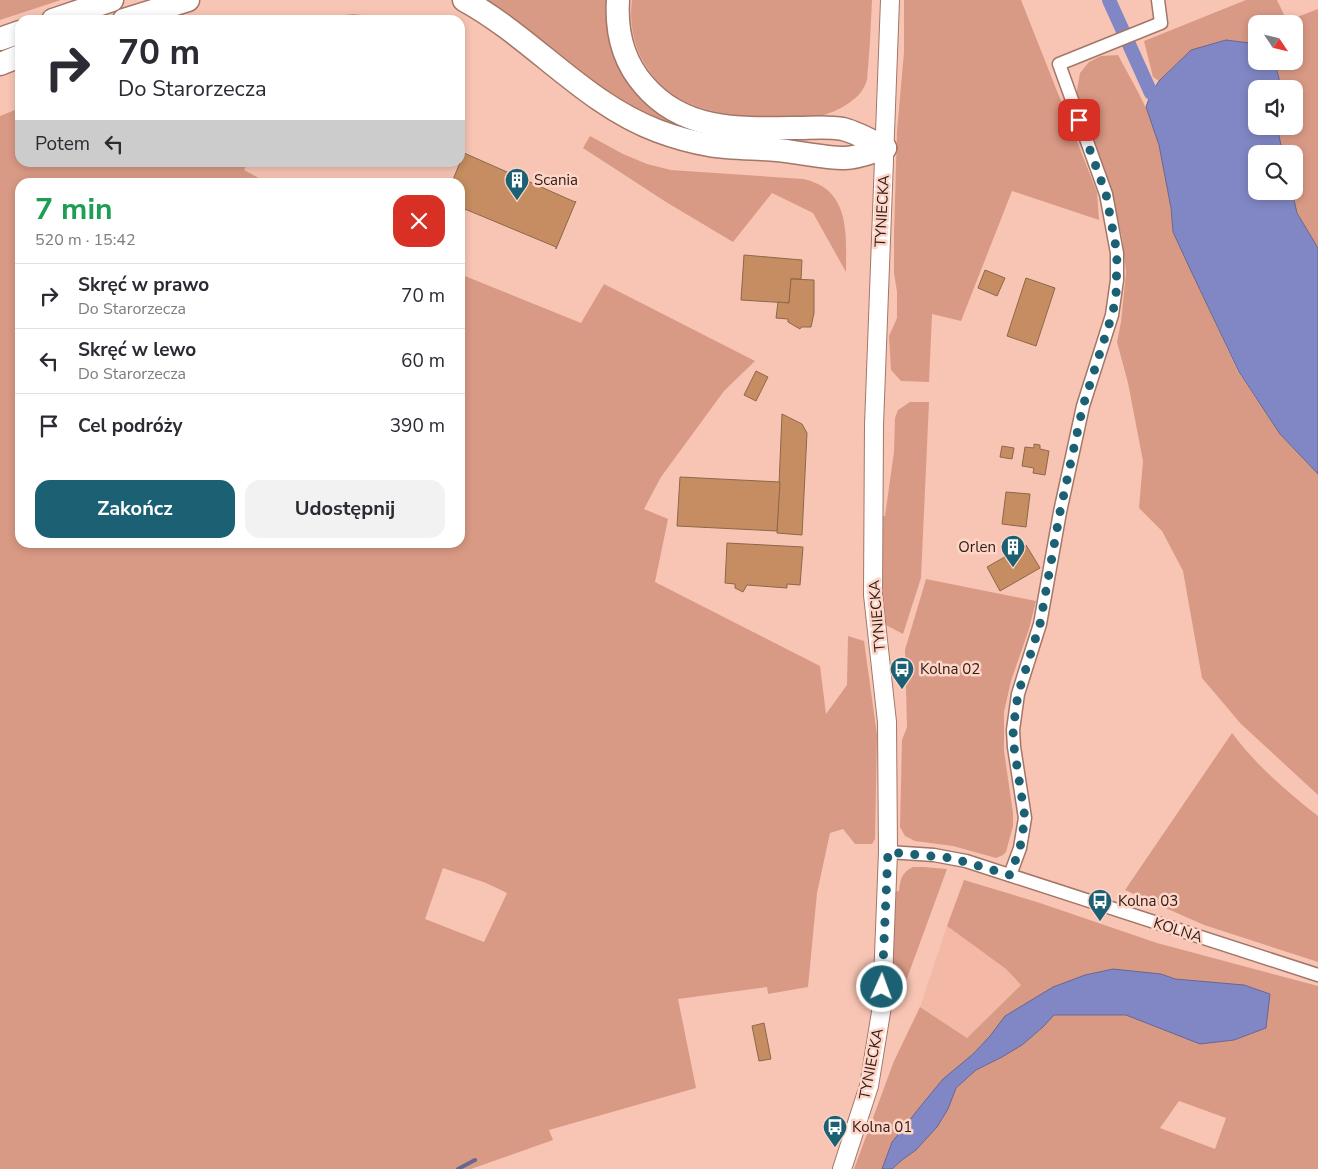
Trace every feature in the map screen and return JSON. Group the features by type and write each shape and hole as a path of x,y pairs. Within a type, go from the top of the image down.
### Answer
{"highway":[{"path":"68,15 112,0"},
{"path":"140,15 188,0"},
{"path":"464,0 510,29 606,104 657,131 710,145 846,158 885,148"},
{"path":"618,0 618,28 624,50 636,75 654,98 672,110 694,120 722,126 762,129 827,128 844,130 866,138 885,148"},
{"path":"0,39 15,34"},
{"path":"0,64 15,58"}],"street":[{"name":"TYNIECKA","path":"842,1169 869,1086 882,1006 888,852 886,722 872,564 878,283 890,0"},
{"path":"1010,875 1020,848 1025,818 1013,730 1018,694 1040,624 1060,512 1083,406 1112,315 1117,280 1117,253 1106,194 1059,64 1161,24 1158,0"},
{"name":"KOLNA","path":"888,852 951,858 1010,875 1318,975"}],"shaded area":[{"path":"0,0 61,0 15,15 0,20"},
{"path":"482,0 612,0 629,77 716,135 663,124 594,86"},
{"path":"632,0 872,0 867,81 854,100 819,117 750,117 715,112 699,107 671,93 652,75 645,64 634,40 631,13"},
{"path":"904,0 1021,0 1097,192 1099,220 1012,191 961,321 932,314 929,382 901,381 891,370 889,336 897,318 894,233 897,131 904,52"},
{"path":"1246,0 1277,0 1284,15 1248,15 1248,43 1191,50 1159,81 1153,77 1144,41"},
{"path":"1318,9 1318,248 1297,213 1294,200 1303,200 1303,145 1281,145 1279,136 1303,135 1303,80 1279,80 1277,70 1303,70 1302,15"},
{"path":"1118,55 1145,106 1157,136 1168,184 1173,232 1238,372 1280,434 1318,474 1318,795 1241,724 1202,678 1183,571 1162,531 1139,508 1143,461 1128,383 1117,342 1126,272 1122,236 1110,191 1076,96 1080,73 1089,62 1101,56"},
{"path":"15,110 15,167 246,167 244,170 259,178 15,178 15,548 465,548 465,276 581,323 604,284 755,361 724,391 661,477 644,509 668,519 655,582 820,666 826,714 847,685 848,636 864,641 877,735 875,839 872,844 855,844 843,829 830,833 817,893 808,987 768,994 767,987 678,999 696,1088 549,1130 553,1140 471,1169 0,1169 0,116","holes":["443,868 486,883 507,893 484,942 425,919"]},
{"path":"590,136 623,154 647,164 671,170 803,179 819,184 830,192 838,203 842,215 846,243 846,272 813,213 772,193 733,242 666,202 583,148"},
{"path":"910,402 929,402 921,578 903,634 884,624 881,574 881,516 885,516 894,452 895,418 898,410"},
{"path":"926,579 1036,601 1029,629 1011,681 1004,712 1004,751 1013,813 1013,826 1006,852 996,858 953,846 915,841 905,836 900,827 902,740 907,727 905,650"},
{"path":"1232,733 1272,777 1318,816 1318,962 1204,925 1125,890"},
{"path":"913,867 947,869 902,992 898,994 894,993 892,984 895,892 899,891 904,874"},
{"path":"964,880 1040,903 1157,943 1318,986 1318,1169 854,1169 894,1061 920,1007 967,1038 1021,985 1006,969 947,926","holes":["1179,1101 1226,1118 1215,1149 1160,1128"]},
{"path":"947,926 1006,969 1021,985 967,1038 920,1007"}],"water":[{"path":"1226,40 1248,43 1248,70 1277,70 1279,80 1248,80 1248,135 1279,135 1281,145 1248,145 1248,200 1294,200 1297,213 1318,248 1318,474 1280,434 1239,372 1173,232 1171,208 1159,145 1146,107 1151,93 1159,81 1191,50"},
{"path":"1113,969 1161,974 1175,979 1244,985 1270,994 1266,1028 1234,1040 1200,1044 1126,1015 1054,1015 1022,1045 976,1070 956,1088 948,1109 937,1127 916,1150 892,1169 882,1169 892,1142 924,1102 943,1079 973,1054 990,1036 1005,1016 1053,987 1085,975"}],"building":[{"name":"Scania","path":"465,153 576,201 556,249 556,247 465,209 465,178 454,178 458,167 465,167"},
{"path":"744,255 802,260 801,279 791,279 789,303 741,300"},
{"path":"985,270 1005,278 997,296 978,288"},
{"path":"1026,278 1055,288 1036,346 1007,336"},
{"path":"791,279 814,280 814,313 811,327 801,327 800,329 788,322 788,319 776,318 778,302 789,303"},
{"path":"756,371 768,377 756,401 744,395"},
{"path":"782,414 802,424 807,433 802,535 777,533"},
{"path":"1034,444 1040,445 1040,449 1049,451 1045,475 1033,473 1034,468 1022,466 1025,447 1034,448"},
{"path":"1002,446 1014,448 1012,459 1000,457"},
{"path":"680,477 780,482 777,531 677,526"},
{"path":"1006,492 1030,494 1026,527 1002,524"},
{"path":"727,543 803,547 800,585 787,584 787,588 747,585 743,592 735,588 735,584 725,583"},
{"name":"Orlen","path":"1026,545 1040,568 1000,591 987,567"},
{"path":"764,1023 771,1059 759,1061 752,1026"}],"waterway":[{"path":"1109,0 1151,93"},
{"path":"458,1169 475,1160"}],"place":[{"name":"Scania","path":"517,201"},
{"name":"Orlen","path":"1013,568"},
{"name":"Kolna 02","path":"902,690"},
{"name":"Kolna 03","path":"1100,922"},
{"name":"Kolna 01","path":"835,1148"}],"route":[{"path":"882,987 888,852 951,858 1010,875 1020,848 1025,818 1014,747 1014,712 1023,675 1036,639 1045,604 1060,512 1083,406 1116,298 1117,253 1106,194 1079,120"}]}
